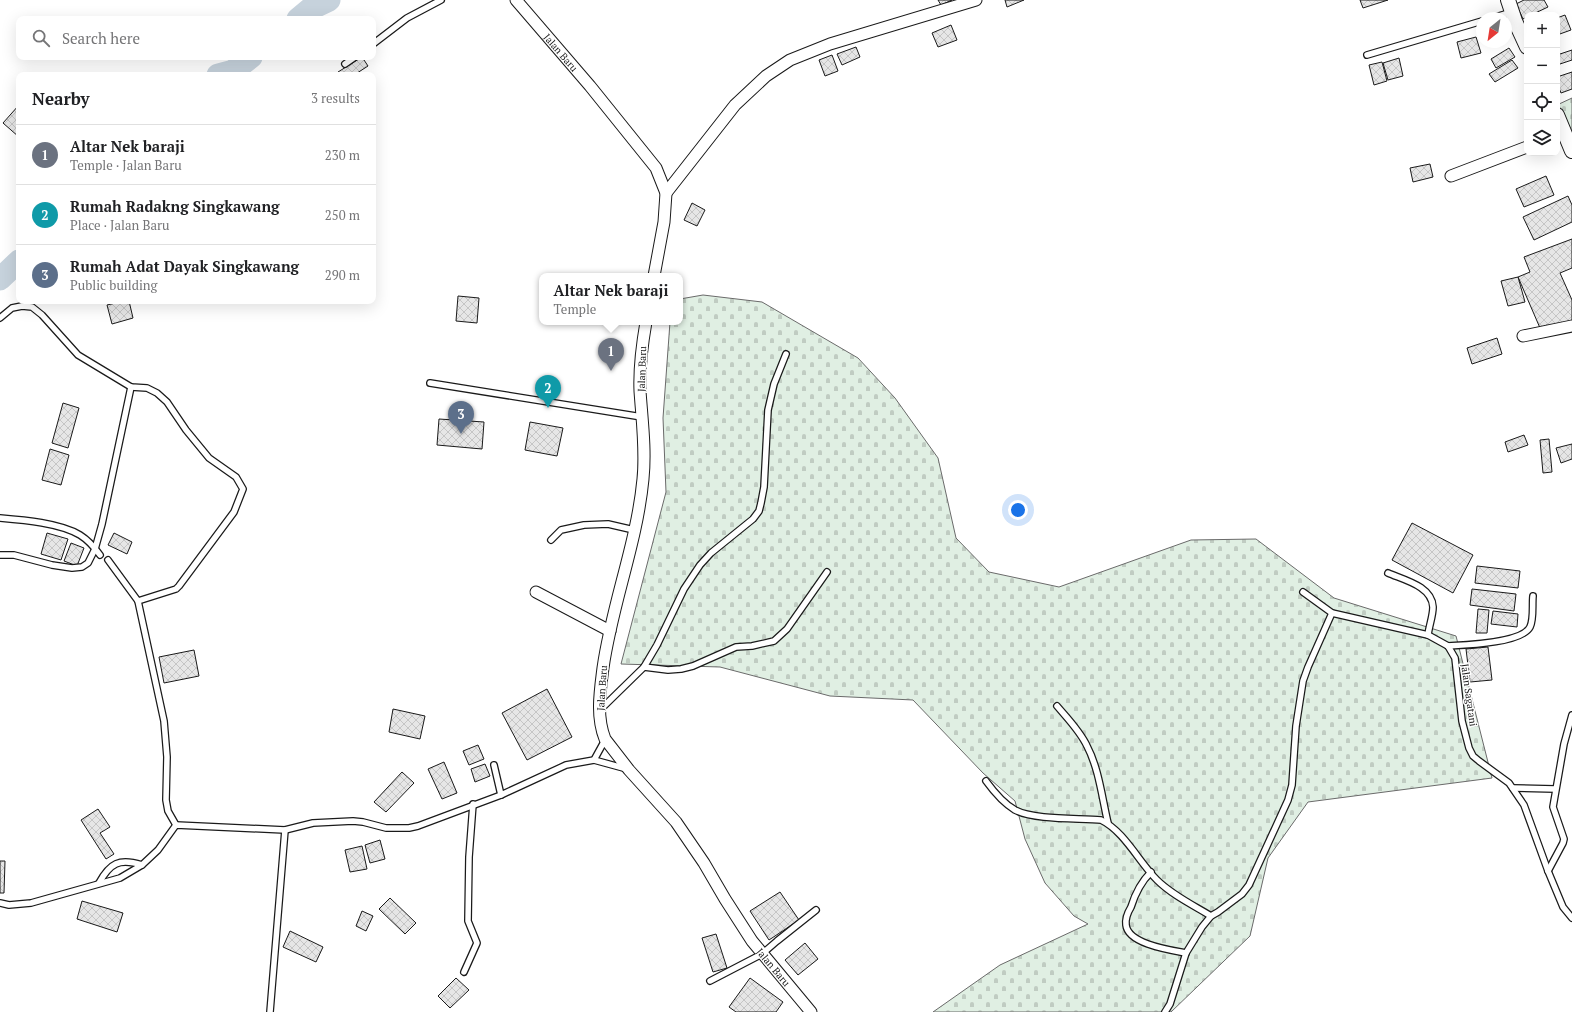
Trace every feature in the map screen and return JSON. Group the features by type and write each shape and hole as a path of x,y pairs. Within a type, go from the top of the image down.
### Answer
{"street":[{"name":"Jalan Baru","path":"516,0 590,86 656,168 666,193 664,222 655,273"},
{"path":"666,193 734,105 766,76 790,60 830,44 976,0"},
{"path":"1510,6 1524,40"},
{"path":"1558,120 1561,134 1572,151"},
{"path":"1451,176 1524,148"},
{"name":"Jalan Baru","path":"646,325 641,358 640,389 643,477 640,509 610,631 601,686 599,710 606,739 629,770 676,822 704,863 742,926 762,954 811,1012"},
{"path":"1523,336 1572,326"},
{"path":"536,592 610,631"}],"lane":[{"path":"376,42 407,18 441,0"},
{"path":"1501,12 1510,6"},
{"path":"1367,55 1476,23"},
{"path":"345,64 351,60"},
{"path":"0,318 12,308 22,306 32,307 42,315 78,355 131,387 147,388 157,393 167,402 186,430 209,458 236,477 243,489 234,512 179,586 176,589 138,601"},
{"path":"599,710 644,667 657,645 684,589 700,565 711,553 753,519 759,510 762,503 764,487 768,410 774,384 786,354"},
{"path":"430,383 642,417"},
{"path":"0,555 14,555 52,565 72,568 82,567 88,563 95,549 117,458 131,387"},
{"path":"0,518 34,522 68,530 80,536 100,555"},
{"path":"551,540 560,530 584,525 608,524 634,530"},
{"path":"108,560 138,601 164,721 167,758 166,800 168,811 176,825"},
{"path":"644,667 668,670 681,669 693,666 736,647 752,646 774,641 787,629 828,572"},
{"path":"1388,573 1421,588 1431,598 1433,607 1428,635"},
{"path":"1303,592 1332,613 1428,635 1448,646 1495,642 1522,635 1528,631 1531,625 1533,596"},
{"path":"1165,1012 1170,1004 1186,953 1202,927 1211,916 1242,894 1249,884 1283,812 1292,785 1296,726 1303,681 1332,613"},
{"name":"Jalan Sagatani","path":"1448,646 1455,658 1462,721 1469,748 1473,756 1504,778 1513,788 1524,805 1563,907 1572,918"},
{"path":"1057,706 1079,732 1087,746 1099,782 1108,823"},
{"path":"1548,871 1564,843 1563,835 1553,807 1564,744 1572,715"},
{"path":"594,760 606,739"},
{"path":"176,825 214,828 285,830 313,823 353,821 386,828 408,828 435,820 501,794 566,765 594,760 629,770"},
{"path":"494,765 501,794"},
{"path":"986,781 1005,803 1022,813 1040,816 1101,820 1108,823 1121,835 1164,886 1211,916"},
{"path":"1513,788 1556,789"},
{"path":"464,972 477,943 468,921 469,857 474,804"},
{"path":"0,903 9,905 31,903 120,878 142,865 158,850 176,825"},
{"path":"270,1012 285,830"},
{"path":"99,883 107,869 118,863 129,861 142,865"},
{"path":"1151,872 1144,878 1126,919 1126,926 1129,933 1137,940 1186,953"},
{"path":"710,981 762,954 816,910"}],"green space":[{"path":"1572,98 1572,136 1560,111 1560,104"},
{"path":"703,295 762,302 858,358 895,398 938,458 956,538 989,572 1059,587 1191,540 1256,539 1334,598 1456,636 1492,778 1308,802 1268,858 1250,936 1171,1012 933,1012 1000,965 1088,924 1074,916 1045,883 1025,839 1015,801 983,773 913,700 830,696 720,667 621,664 666,492 663,418 670,325 683,325 683,298"}],"building":[{"path":"938,0 952,0 941,5"},
{"path":"1005,0 1024,0 1007,7"},
{"path":"1360,0 1388,0 1363,8"},
{"path":"1524,0 1544,0 1548,7 1537,12 1524,12 1523,19 1516,4"},
{"path":"1565,15 1571,30 1560,34 1560,17"},
{"path":"951,25 957,40 938,47 932,33"},
{"path":"1476,37 1476,48 1479,48 1481,53 1461,58 1457,42"},
{"path":"856,47 860,57 842,65 837,54"},
{"path":"1509,48 1515,57 1496,68 1491,59"},
{"path":"1572,50 1572,60 1560,64 1560,54"},
{"path":"832,55 838,71 825,76 819,60"},
{"path":"1399,58 1403,76 1388,80 1383,63"},
{"path":"357,60 364,60 368,66 359,72 338,72"},
{"path":"1512,60 1518,68 1495,82 1489,74"},
{"path":"1382,62 1387,81 1374,85 1369,65"},
{"path":"1572,72 1572,89 1561,93 1560,76"},
{"path":"16,108 16,134 3,123"},
{"path":"1430,164 1433,177 1413,182 1410,168"},
{"path":"1546,176 1554,195 1524,207 1516,189"},
{"path":"1568,196 1572,205 1572,222 1534,240 1523,217"},
{"path":"692,203 705,210 697,226 684,220"},
{"path":"1572,239 1572,268 1560,273 1572,300 1572,322 1549,330 1547,325 1540,328 1518,277 1530,272 1524,257"},
{"path":"1518,277 1525,302 1508,306 1501,281"},
{"path":"458,296 479,298 477,323 456,321"},
{"path":"130,304 133,318 112,324 107,305"},
{"path":"1497,338 1502,354 1472,364 1467,348"},
{"path":"63,403 79,408 68,448 52,443"},
{"path":"439,419 484,422 482,449 437,445"},
{"path":"530,422 563,428 557,456 525,450"},
{"path":"1524,435 1528,445 1508,452 1505,442"},
{"path":"1549,439 1552,472 1543,473 1540,440"},
{"path":"1572,444 1572,459 1561,463 1556,448"},
{"path":"50,449 69,455 61,485 42,480"},
{"path":"1412,523 1473,555 1453,593 1392,560"},
{"path":"47,533 68,539 61,560 41,554"},
{"path":"114,533 132,542 127,554 108,545"},
{"path":"71,543 84,548 77,566 64,561"},
{"path":"1477,566 1520,571 1518,588 1475,583"},
{"path":"1472,589 1516,594 1514,611 1470,605"},
{"path":"1478,609 1489,610 1487,633 1476,633"},
{"path":"1493,611 1518,614 1517,627 1491,624"},
{"path":"1488,647 1492,680 1470,682 1466,649"},
{"path":"194,650 199,676 164,683 159,657"},
{"path":"547,689 572,737 527,760 502,713"},
{"path":"393,709 425,716 420,739 389,732"},
{"path":"478,745 484,759 469,765 463,751"},
{"path":"444,762 457,793 442,799 428,769"},
{"path":"485,764 490,776 475,782 471,769"},
{"path":"402,772 414,783 386,812 374,802"},
{"path":"98,809 110,827 100,833 114,854 106,859 81,820"},
{"path":"380,840 385,859 370,863 365,845"},
{"path":"362,846 367,869 350,872 345,850"},
{"path":"0,861 5,861 4,893 0,893"},
{"path":"780,892 799,920 769,940 750,911"},
{"path":"390,898 416,923 405,934 379,909"},
{"path":"82,901 123,913 117,932 77,919"},
{"path":"362,911 373,916 366,931 356,926"},
{"path":"290,931 323,947 316,962 283,947"},
{"path":"716,934 727,968 713,972 702,938"},
{"path":"805,943 818,959 798,975 785,960"},
{"path":"456,978 469,990 450,1008 438,996"},
{"path":"750,978 783,1002 776,1012 736,1012 729,1007"}],"waterway":[{"path":"302,16 310,9 329,0"},
{"path":"229,72 233,71 247,60"},
{"path":"0,279 16,264"}],"place":[{"name":"Altar Nek baraji","path":"611,371"},
{"name":"Rumah Radakng Singkawang","path":"548,408"},
{"name":"Rumah Adat Dayak Singkawang","path":"461,434"}]}
